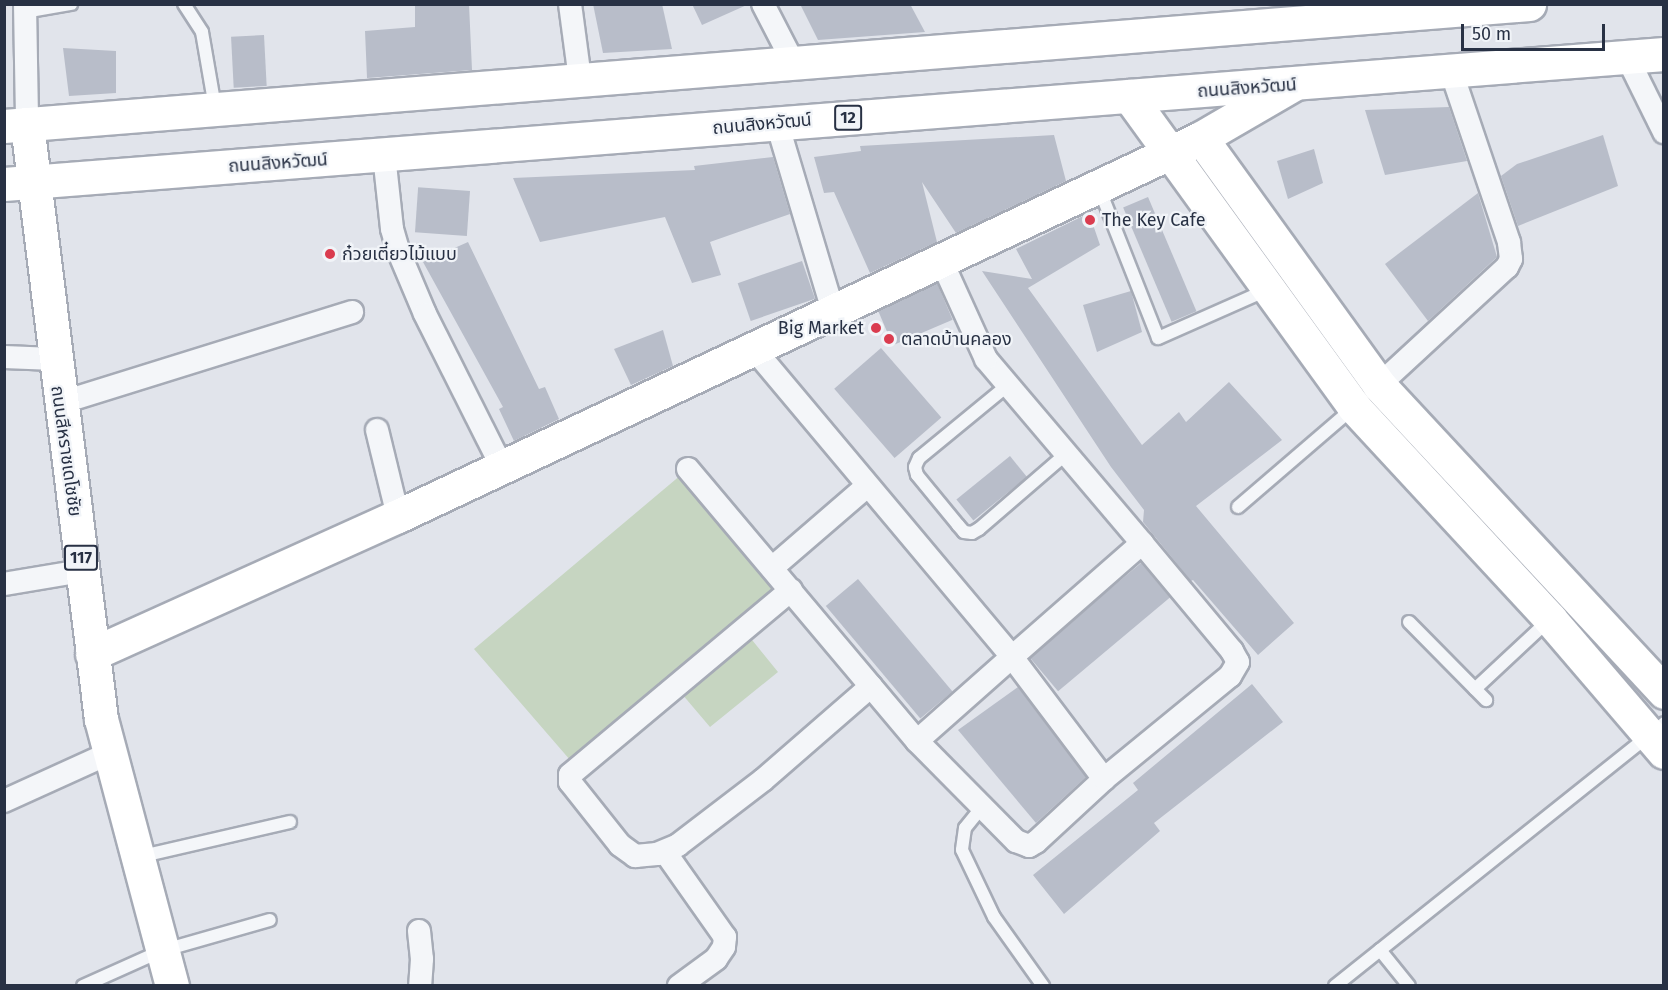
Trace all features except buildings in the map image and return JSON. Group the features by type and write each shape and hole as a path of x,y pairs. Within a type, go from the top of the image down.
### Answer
{"main road":[{"path":"16,125 793,62 1302,13 1515,5"},
{"name":"ถนนสิงหวัฒน์","path":"18,183 1292,85 1664,54"},
{"path":"92,654 398,516 1201,138 1292,85"},
{"path":"1129,96 1268,290 1366,396 1664,692"},
{"name":"ถนนสีหราชเดโชชัย","path":"16,125 18,183 54,359 101,719 160,951 172,986"},
{"path":"1201,138 1366,396 1550,619 1659,736"}],"street":[{"path":"570,4 580,79"},
{"path":"763,4 793,62"},
{"path":"16,125 25,8"},
{"path":"1627,57 1664,132"},
{"path":"1366,396 1500,274 1511,259 1509,242 1451,71"},
{"path":"777,123 832,311"},
{"path":"384,154 392,229 398,250 425,314 502,467"},
{"path":"688,469 917,741 1016,841 1029,846 1104,779 1230,676 1238,666 1232,651 981,351 941,260"},
{"path":"60,403 352,312"},
{"path":"753,348 1012,657 1104,779"},
{"path":"4,357 54,359"},
{"path":"377,430 398,516"},
{"path":"772,568 867,486"},
{"path":"917,741 1142,543"},
{"path":"4,584 82,571"},
{"path":"791,591 569,777 570,782 629,854 645,856 665,852 678,844 763,780 871,686"},
{"path":"4,801 110,753"},
{"path":"665,852 725,937 724,947 716,959 679,986"},
{"path":"419,931 422,959 420,986"}],"lane":[{"path":"25,8 71,4"},
{"path":"184,4 199,24 205,41 215,108"},
{"path":"1099,185 1158,338 1268,290"},
{"path":"1008,385 919,458 915,466 917,475 957,525 964,532 972,533 979,529 1066,454"},
{"path":"1238,507 1366,396"},
{"path":"1475,689 1550,619"},
{"path":"1409,622 1486,700"},
{"path":"1335,986 1659,736"},
{"path":"982,807 965,828 962,850 994,917 1043,986"},
{"path":"136,858 290,822"},
{"path":"83,986 160,951 270,920"},
{"path":"1380,950 1409,986"}],"green space":[{"path":"688,469 791,590 744,630 778,672 710,727 676,687 577,768 474,649"}],"place":[{"name":"The Key Cafe","path":"1090,220"},
{"name":"ก๋วยเตี๋ยวไม้แบบ","path":"330,254"},
{"name":"Big Market","path":"876,328"},
{"name":"ตลาดบ้านคลอง","path":"889,339"}]}
